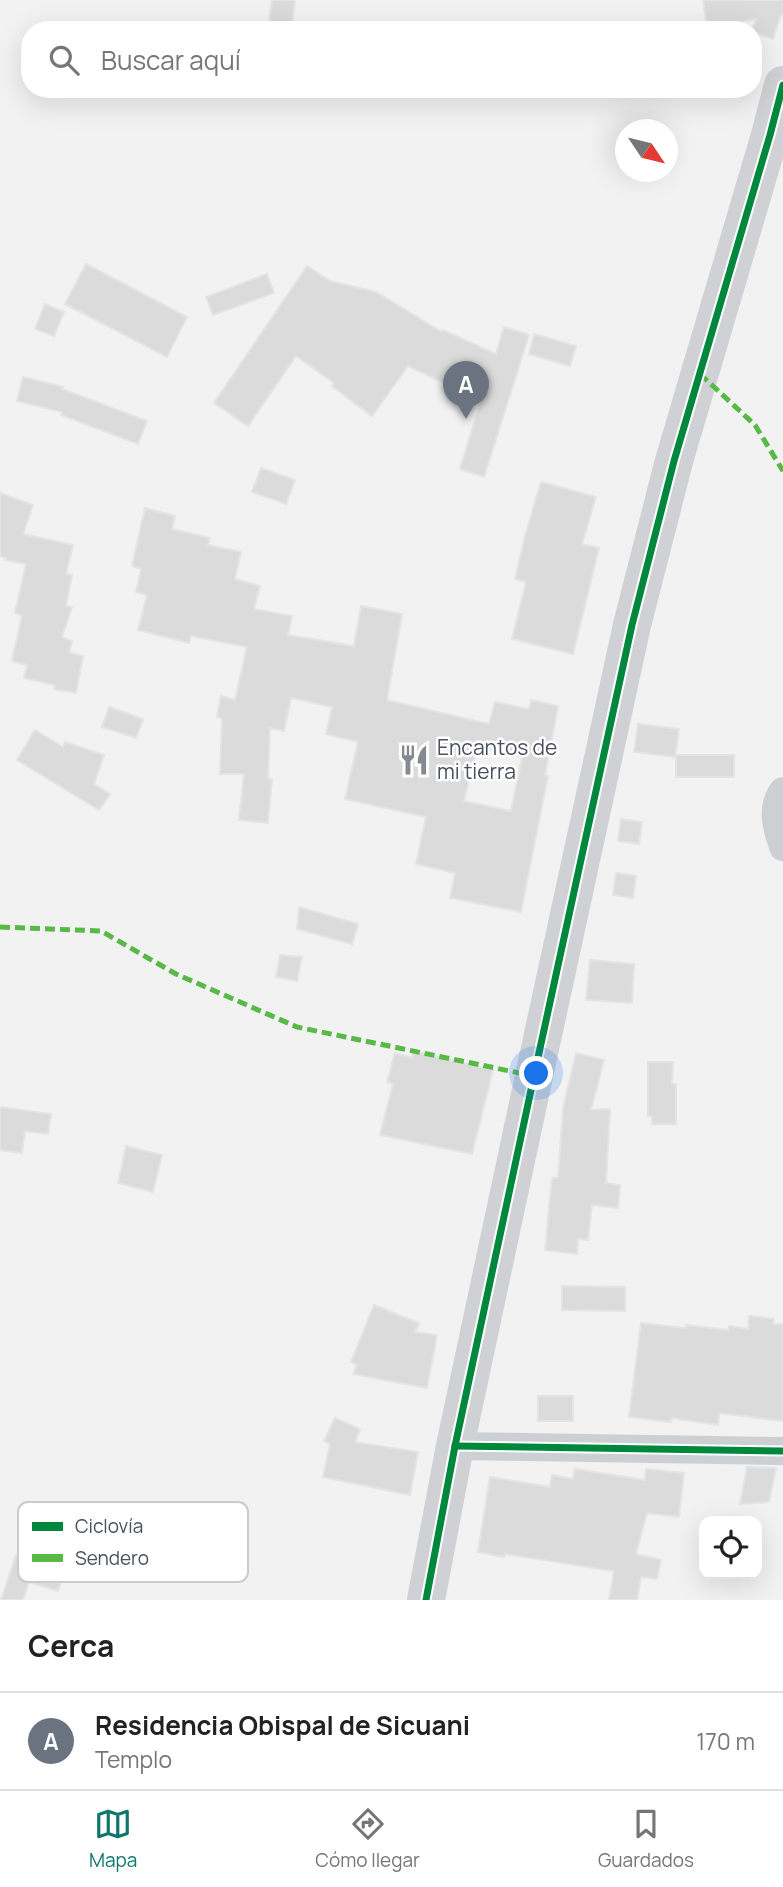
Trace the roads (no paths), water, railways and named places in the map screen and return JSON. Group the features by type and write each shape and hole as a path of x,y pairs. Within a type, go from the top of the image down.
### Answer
{"street":[{"path":"426,1600 455,1446 632,625 674,461 783,85"},
{"path":"783,791 778,798 775,821 783,847"},
{"path":"455,1446 783,1451"}],"place":[{"name":"Residencia Obispal de Sicuani","path":"466,419"},
{"name":"Encantos de mi tierra","path":"414,760"}]}
